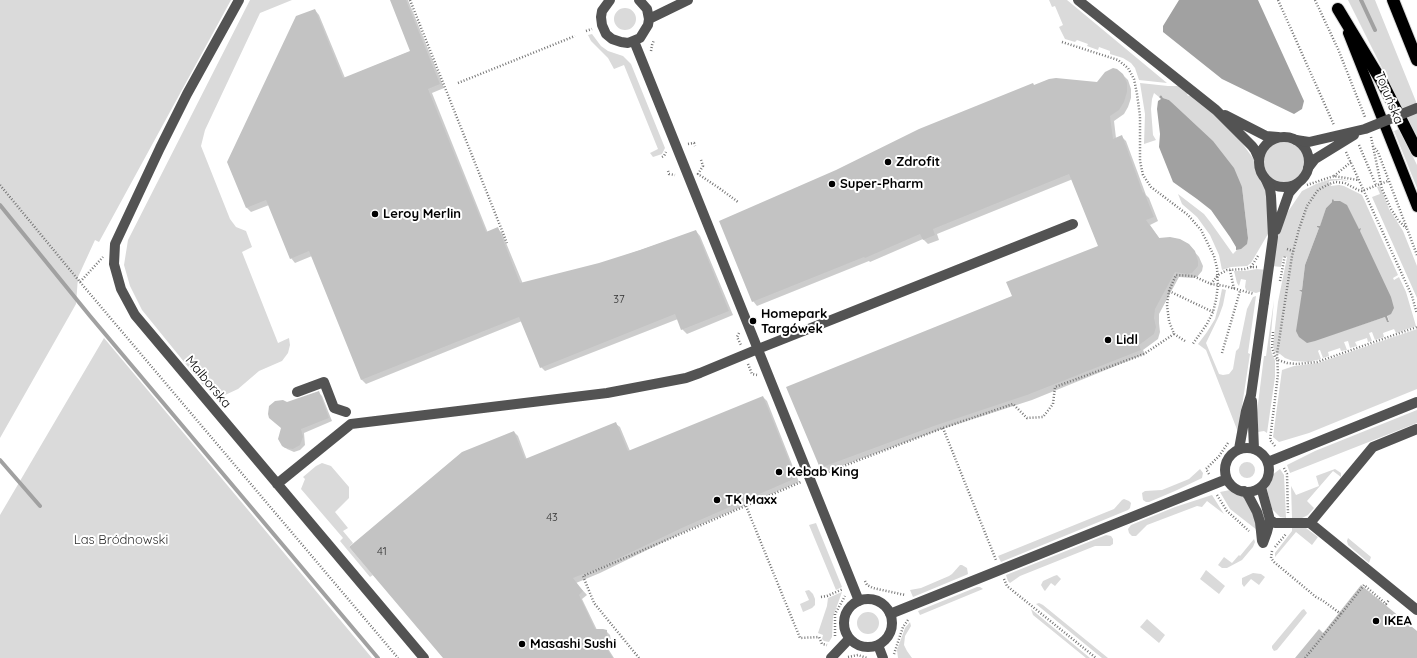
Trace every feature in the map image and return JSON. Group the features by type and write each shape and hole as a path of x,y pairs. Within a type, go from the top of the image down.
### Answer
{"highway":[{"path":"1393,0 1417,60"},
{"path":"1336,5 1382,82 1417,152"}],"main road":[{"name":"Toruńska","path":"1336,5 1417,206"}],"street":[{"path":"115,244 187,94 239,0"},
{"path":"610,0 602,11 602,25 606,34 612,39 628,43 640,38 645,32 649,19 647,9 641,0"},
{"path":"649,19 688,0"},
{"path":"1078,0 1216,110 1252,146 1259,160 1260,171 1270,189 1273,238"},
{"path":"634,41 859,601"},
{"path":"1216,110 1266,136 1287,137 1309,142 1367,127 1417,108"},
{"path":"1308,168 1320,155 1367,127"},
{"path":"1259,160 1262,150 1267,144 1273,139 1280,137"},
{"path":"1239,449 1251,395 1273,238 1286,198 1291,190 1306,174 1308,168 1309,162 1306,150 1296,140"},
{"path":"1266,180 1276,186 1281,187 1297,184"},
{"path":"277,484 352,424 607,393 686,378 1073,224"},
{"name":"Malborska","path":"115,244 114,264 121,289 135,314 424,658"},
{"path":"297,392 324,382 334,408 346,412"},
{"path":"1251,395 1254,449"},
{"path":"1268,462 1417,402"},
{"path":"1310,523 1372,447 1417,429"},
{"path":"1244,491 1256,490 1261,487 1268,476 1268,462 1262,454 1254,449 1239,449 1231,455 1227,461 1225,472 1227,479 1234,487 1244,491 1248,495 1257,512 1263,543 1270,520 1261,487"},
{"path":"890,614 1227,479"},
{"path":"1270,520 1275,523 1310,523 1417,610"},
{"path":"868,599 877,601 884,605 890,614 892,627 890,635 884,642 878,645 870,648 862,647 849,639 845,631 844,619 853,604 859,601 868,599"},
{"path":"831,658 849,639"},
{"path":"878,645 883,658"}],"path":[{"path":"410,0 508,243"},
{"path":"1278,0 1335,127"},
{"path":"1314,0 1338,49 1367,127 1373,145 1381,183 1391,209 1398,220 1406,228"},
{"path":"592,23 592,28 595,33"},
{"path":"586,31 592,28"},
{"path":"458,83 575,36"},
{"path":"651,56 654,39"},
{"path":"1062,42 1118,60 1123,63 1132,73 1140,116 1140,161 1143,176 1151,187 1188,215 1201,230 1214,256 1218,275 1216,300 1213,312 1207,324 1192,345"},
{"path":"1373,145 1378,152 1417,255"},
{"path":"662,157 668,148"},
{"path":"1344,148 1412,296 1417,314"},
{"path":"1360,148 1375,184"},
{"path":"701,160 703,166 698,174 738,202"},
{"path":"1334,176 1351,162"},
{"path":"1275,446 1270,440 1278,374 1278,354 1293,250 1305,212 1316,193 1323,186 1332,183 1342,183 1358,190 1364,190 1375,184 1388,181"},
{"path":"0,186 398,658"},
{"path":"80,282 115,244"},
{"path":"1287,249 1293,250"},
{"path":"1279,284 1285,255"},
{"path":"1211,284 1218,275 1230,270 1245,269 1255,266 1262,267"},
{"path":"1230,270 1234,289"},
{"path":"1185,341 1174,334 1169,320 1167,306 1169,291 1176,275 1193,276 1211,284 1256,294"},
{"path":"1222,353 1240,290"},
{"path":"1169,291 1213,312"},
{"path":"1273,328 1272,347 1274,355 1278,360 1297,364 1317,362 1417,327"},
{"path":"639,658 594,603 583,576 810,479 943,428 1013,404 1027,418 1043,417 1053,404 1055,387 1144,354 1174,334"},
{"path":"943,428 1007,586 1096,658"},
{"path":"1208,474 1206,469 1219,456 1229,442"},
{"path":"1284,468 1287,474 1289,518"},
{"path":"1216,493 1227,511 1250,532"},
{"path":"746,506 800,638 820,637 822,644 827,645 831,643"},
{"path":"1289,530 1271,549 1271,558 1316,597 1340,614"},
{"path":"1305,658 1364,585 1386,604 1390,599"},
{"path":"821,597 827,596 844,588"}],"green space":[{"path":"0,0 231,0 99,242 95,240 78,277 76,304 0,438"},
{"path":"250,0 292,0 260,13 205,130 201,146 230,219 236,227 246,231 252,247 242,252 278,343 289,338 290,345 288,353 282,361 259,371 238,389 225,395 215,395 202,384 142,310 130,286 124,265 128,240"},
{"path":"1049,0 1067,0 1167,83 1139,80 1135,68 1131,63 1123,58 1110,54 1110,51 1099,47 1098,50 1077,40 1075,42 1065,39 1059,27 1063,25 1055,6 1052,7"},
{"path":"1348,0 1375,0 1417,104 1417,138"},
{"path":"625,8 633,11 636,19 633,27 625,30 617,27 614,19 617,11"},
{"path":"592,34 601,46 608,51 623,56 631,64 665,148 662,154 653,157 650,153 658,149 624,65 614,69 608,58 591,41 588,35"},
{"path":"1140,83 1184,86 1191,89 1187,95 1189,96 1193,91 1234,125 1242,143 1255,161 1258,149 1263,142 1269,137 1277,134 1286,133 1295,135 1308,145 1312,153 1312,170 1302,185 1295,189 1286,191 1278,190 1264,183 1272,227 1251,263 1247,266 1231,267 1222,270 1219,255 1210,235 1197,217 1182,204 1178,194 1204,214 1233,254 1248,238 1242,187 1169,100 1163,98 1161,95 1159,97 1154,93 1151,109 1153,135 1156,140 1144,144 1145,114"},
{"path":"1399,129 1417,165 1417,188 1394,131"},
{"path":"1331,179 1341,179 1352,182 1341,180 1329,181 1331,186 1344,186 1362,195 1398,275 1393,278 1394,280 1399,277 1406,292 1416,326 1396,333 1394,329 1383,333 1384,337 1375,340 1372,332 1369,333 1372,341 1368,342 1367,338 1355,342 1357,346 1350,348 1348,341 1344,342 1347,350 1341,351 1340,348 1328,352 1329,356 1323,358 1319,350 1321,359 1309,362 1293,361 1275,353 1273,345 1278,302 1287,257 1283,256 1281,267 1272,266 1276,233 1285,216 1302,191","holes":["1332,202 1359,229 1389,321 1387,322 1385,317 1309,342 1302,291 1300,290 1302,290 1305,265 1319,228 1317,227 1320,227 1326,208"]},
{"path":"1380,186 1389,209 1403,231 1417,266 1417,298 1372,197 1380,194 1377,187"},
{"path":"1257,269 1267,270 1262,291 1256,293 1246,290 1246,280 1241,279 1239,286 1234,271"},
{"path":"1222,289 1226,290 1223,305 1206,343 1219,374 1223,375 1229,374 1233,369 1247,309 1253,297 1256,296 1248,353 1250,354 1238,432 1206,350 1198,344 1215,319"},
{"path":"1274,300 1270,345 1275,360 1275,377 1267,433 1264,431 1258,432 1257,412 1264,356 1266,356"},
{"path":"1417,329 1417,389 1309,433 1279,442 1273,437 1282,370 1294,366 1318,363"},
{"name":"Las Bródnowski","path":"104,338 372,658 0,658 0,515"},
{"path":"1417,410 1417,423 1290,473 1287,465 1315,451"},
{"path":"1247,462 1254,467 1255,470 1250,477 1247,478 1240,473 1239,470 1244,463"},
{"path":"322,463 331,466 349,487 349,498 335,512 348,528 343,531 353,543 349,547 373,575 370,577 340,541 343,538 301,489 305,479 303,477"},
{"path":"1200,469 1203,473 1202,478 1149,502 1143,500 1142,493 1145,491 1162,490 1189,479"},
{"path":"1280,469 1284,475 1286,518 1280,517 1272,509 1267,489 1272,475"},
{"path":"1335,469 1341,473 1341,477 1333,471 1307,501 1314,508 1308,515 1302,518 1292,518 1291,486 1296,495 1319,486 1316,476"},
{"path":"1230,490 1243,495 1255,517 1257,530 1230,509 1220,492"},
{"path":"1212,495 1224,514 1207,501 1202,507 1197,506 1147,525 1136,536 1132,536 1129,533 1128,529 1131,525 1175,507"},
{"path":"1124,499 1131,503 1128,510 1001,562 998,556 1114,509"},
{"path":"816,523 842,587 836,590 809,525"},
{"path":"1292,528 1306,528 1318,537 1312,545 1296,532 1275,557 1275,553 1292,531"},
{"path":"1106,535 1111,536 1113,539 1113,544 1110,546 1095,546 1020,576 1010,583 1008,581 1006,575"},
{"path":"1348,538 1371,557 1369,563 1348,545"},
{"path":"1254,539 1255,542 1253,547 1242,560 1227,568 1222,568 1218,565 1224,557 1232,563"},
{"path":"960,565 967,568 968,574 913,597 910,590 921,588 949,576"},
{"path":"1206,570 1225,586 1219,594 1200,579"},
{"path":"1253,573 1261,574 1265,577 1259,585 1251,579 1244,587 1242,584 1242,578"},
{"path":"1057,575 1061,579 1055,586 1051,583 1045,591 1041,585 1043,581"},
{"path":"977,587 983,589 920,615 918,611"},
{"path":"809,590 815,599 815,605 803,612 800,604 809,600 805,591"},
{"path":"842,592 833,617 832,637 829,642 824,641 822,639 823,635 818,633 827,606 828,598"},
{"path":"1039,603 1108,658 1102,658 1036,604"},
{"path":"1031,609 1090,658 1086,658 1033,615"},
{"path":"1304,609 1307,613 1277,650 1274,651 1272,646"},
{"path":"868,612 876,615 879,623 876,631 868,634 860,631 857,623 860,615"},
{"path":"1147,619 1165,635 1159,643 1140,627"},
{"path":"910,622 911,626 905,636 904,645 912,658 898,658 897,650 905,628"}],"shaded area":[{"path":"1179,0 1258,0 1304,101 1302,109 1294,114 1222,79 1163,32 1163,26"},
{"path":"1161,95 1163,98 1169,100 1213,141 1234,168 1242,187 1248,238 1247,244 1241,249 1236,250 1236,247 1230,237 1211,210 1173,182 1159,147 1160,134 1157,109 1158,101 1161,99 1159,97"},
{"path":"1333,199 1334,201 1340,201 1347,205 1359,229 1361,228 1360,231 1391,297 1394,308 1391,314 1387,316 1389,322 1387,322 1385,317 1307,343 1299,337 1296,331 1302,292 1299,290 1302,290 1305,265 1319,228 1317,226 1320,226 1326,208"}],"building":[{"name":"Leroy Merlin","path":"390,0 406,0 440,84 428,89 486,232 498,227 520,283 599,263 696,230 729,311 681,330 675,314 540,368 519,317 361,380 309,251 290,259 266,200 246,208 227,162 296,16 315,9 343,78 410,51"},
{"path":"1113,68 1117,69 1123,74 1127,83 1127,92 1124,102 1119,110 1110,116 1113,139 1122,135 1143,193 1144,192 1154,217 1146,220 1159,238 1170,237 1180,239 1189,244 1195,251 1198,261 1198,266 1192,273 1187,274 1175,272 1155,309 1154,318 1156,327 1154,334 1139,345 1141,350 1027,395 934,426 820,468 786,387 1012,296 1006,282 1098,246 1069,174 933,229 935,235 923,240 920,234 865,258 864,257 752,302 719,221 836,170 919,129 1033,83 1034,85 1056,78 1097,82 1105,72"},
{"path":"319,391 329,418 301,429 303,437 300,445 293,449 285,448 278,439 281,428 269,418 269,406 275,401 283,400 287,402"},
{"path":"763,396 796,478 573,578 583,591 579,595 595,629 607,630 607,636 603,643 613,658 443,658 349,547 462,452 514,431 525,459 616,422 628,451"},
{"name":"IKEA","path":"1361,585 1417,631 1417,658 1295,658 1319,629 1323,633"}],"waterway":[{"path":"1361,0 1375,30"},
{"path":"0,205 90,316 378,658"},
{"path":"0,460 40,506"}],"place":[{"name":"Zdrofit","path":"888,162"},
{"name":"Super-Pharm","path":"832,184"},
{"name":"Leroy Merlin","path":"375,214"},
{"name":"Homepark Targówek","path":"753,321"},
{"name":"Lidl","path":"1108,340"},
{"name":"Kebab King","path":"779,472"},
{"name":"TK Maxx","path":"717,500"},
{"name":"IKEA","path":"1376,621"},
{"name":"Masashi Sushi","path":"522,644"}]}
